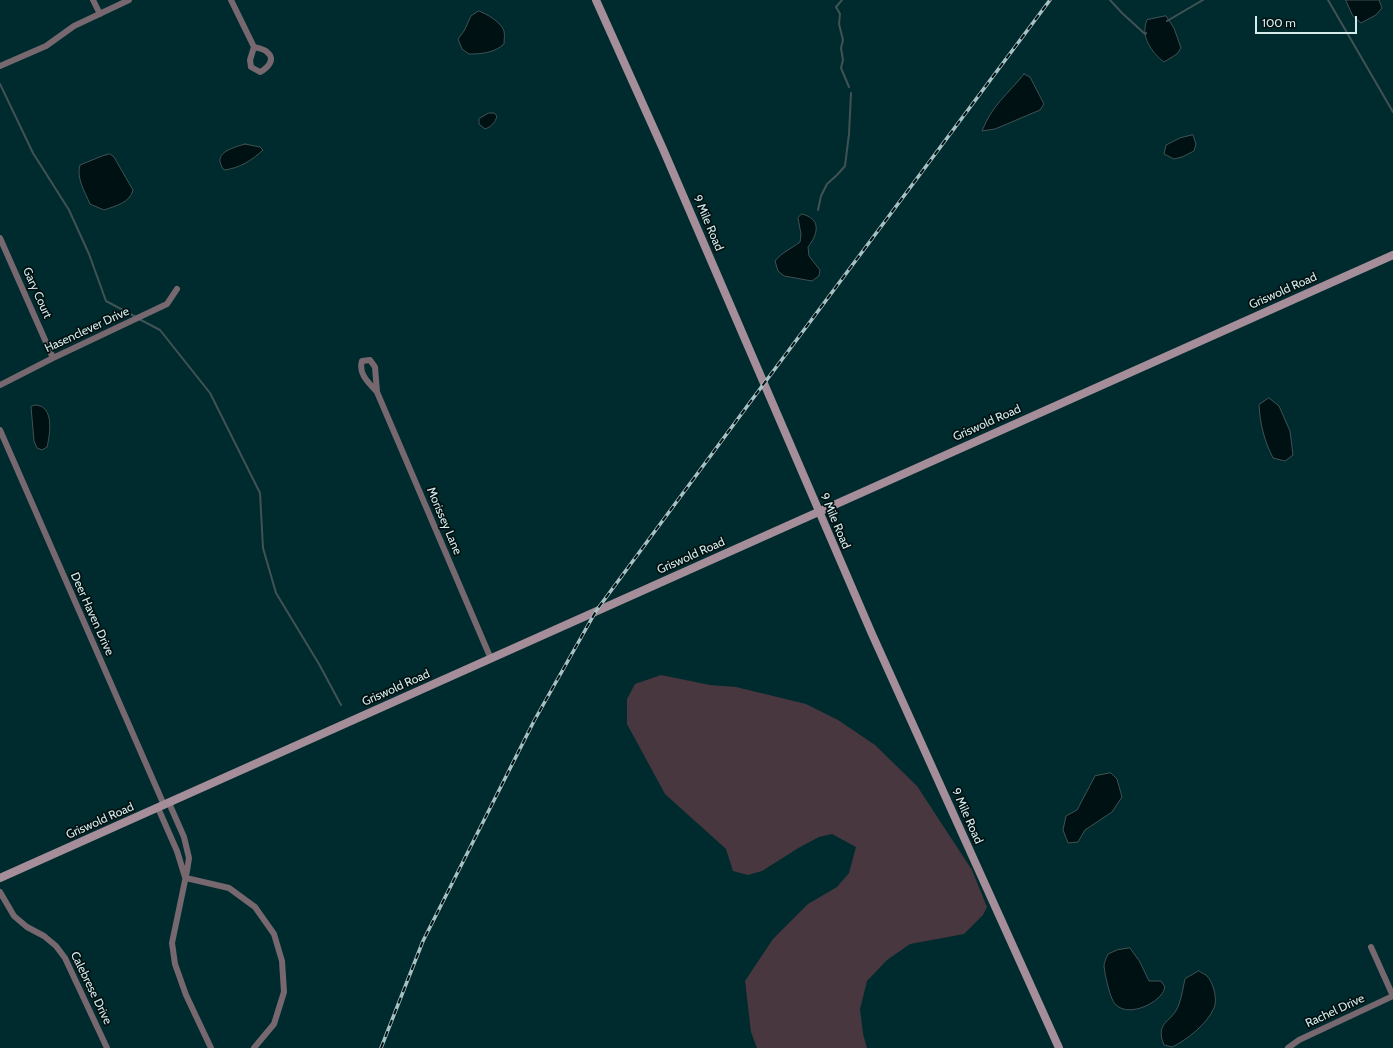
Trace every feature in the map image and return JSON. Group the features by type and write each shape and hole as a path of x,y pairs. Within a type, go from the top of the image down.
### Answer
{"street":[{"path":"93,0 100,14"},
{"path":"0,66 46,46 74,26 129,0"},
{"path":"231,0 254,47"},
{"name":"9 Mile Road","path":"596,0 663,149 875,642 1057,1047"},
{"name":"Gary Court","path":"0,238 53,358"},
{"name":"Griswold Road","path":"0,878 1393,255"},
{"name":"Hasenclever Drive","path":"0,385 167,304 177,289"},
{"name":"Morissey Lane","path":"377,392 375,367 370,360 365,360 360,366 362,374 377,392 492,658"},
{"name":"Deer Haven Drive","path":"0,430 164,805"},
{"path":"164,805 186,878"},
{"path":"164,805 186,844 189,858 172,943 174,964 186,995 211,1048"},
{"path":"186,878 229,888 255,907 274,934 282,961 284,992 274,1024 254,1048"},
{"name":"Calebrese Drive","path":"0,892 14,916 27,927 44,936 56,946 65,958 107,1048"},
{"path":"1371,947 1393,996"},
{"name":"Rachel Drive","path":"1288,1048 1299,1040 1393,996"}],"shaded area":[{"path":"1346,0 1379,0 1382,8 1376,15 1361,23 1353,16"},
{"path":"479,11 500,24 504,31 504,44 488,52 469,54 462,49 458,39 464,31 471,16"},
{"path":"1166,16 1174,28 1181,48 1177,54 1164,62 1151,49 1146,38 1145,26 1147,20"},
{"path":"1024,74 1030,77 1044,104 1040,110 995,129 982,131 995,107"},
{"path":"489,113 494,113 497,116 493,124 485,129 479,124 479,119"},
{"path":"1193,135 1196,144 1194,151 1174,159 1164,154 1166,145 1180,138"},
{"path":"245,144 260,147 263,150 245,163 235,168 224,170 220,159 222,155 234,147"},
{"path":"110,154 114,157 133,190 129,198 125,201 104,210 90,204 80,180 79,170 80,165"},
{"path":"802,214 813,219 816,228 814,237 808,247 809,256 820,270 819,276 812,281 784,276 778,271 775,261 800,242 801,234 798,218"},
{"path":"1269,398 1279,406 1290,431 1293,455 1285,461 1273,458 1263,432 1259,405"},
{"path":"35,405 41,406 46,410 50,422 47,447 42,450 37,448 34,441 31,407"},
{"path":"661,675 710,685 736,687 806,704 838,720 875,745 917,786 972,870 987,907 983,915 964,934 910,944 887,960 867,981 860,1009 863,1034 867,1048 757,1048 751,1032 745,981 773,939 808,904 837,887 849,873 856,847 832,834 819,837 800,847 762,871 748,875 733,871 726,849 665,794 627,724 627,699 635,684"},
{"path":"1111,773 1117,779 1122,797 1112,812 1085,830 1078,842 1068,843 1063,830 1066,816 1077,810 1095,776"},
{"path":"1130,948 1140,962 1149,981 1161,981 1165,987 1162,994 1152,1003 1133,1010 1127,1010 1116,1005 1114,1002 1108,987 1104,966 1108,954 1117,950"},
{"path":"1199,971 1207,976 1213,986 1215,996 1214,1008 1202,1026 1190,1036 1172,1047 1164,1045 1161,1031 1179,1004 1185,979"}],"waterway":[{"path":"842,0 836,7 840,14 839,24 843,40 841,48 843,60 841,68 849,87"},
{"path":"1110,0 1122,13 1145,34 1146,33"},
{"path":"1167,21 1203,0"},
{"path":"1328,0 1393,112"},
{"path":"0,84 33,153 69,210 89,254 106,301 136,317"},
{"path":"818,210 821,196 827,184 845,166 849,134 851,93"},
{"path":"139,319 160,330 210,393 260,493 263,548 276,593 319,664 341,705"}],"railway":[{"path":"381,1048 423,941 534,721 596,611 1050,0"}]}
